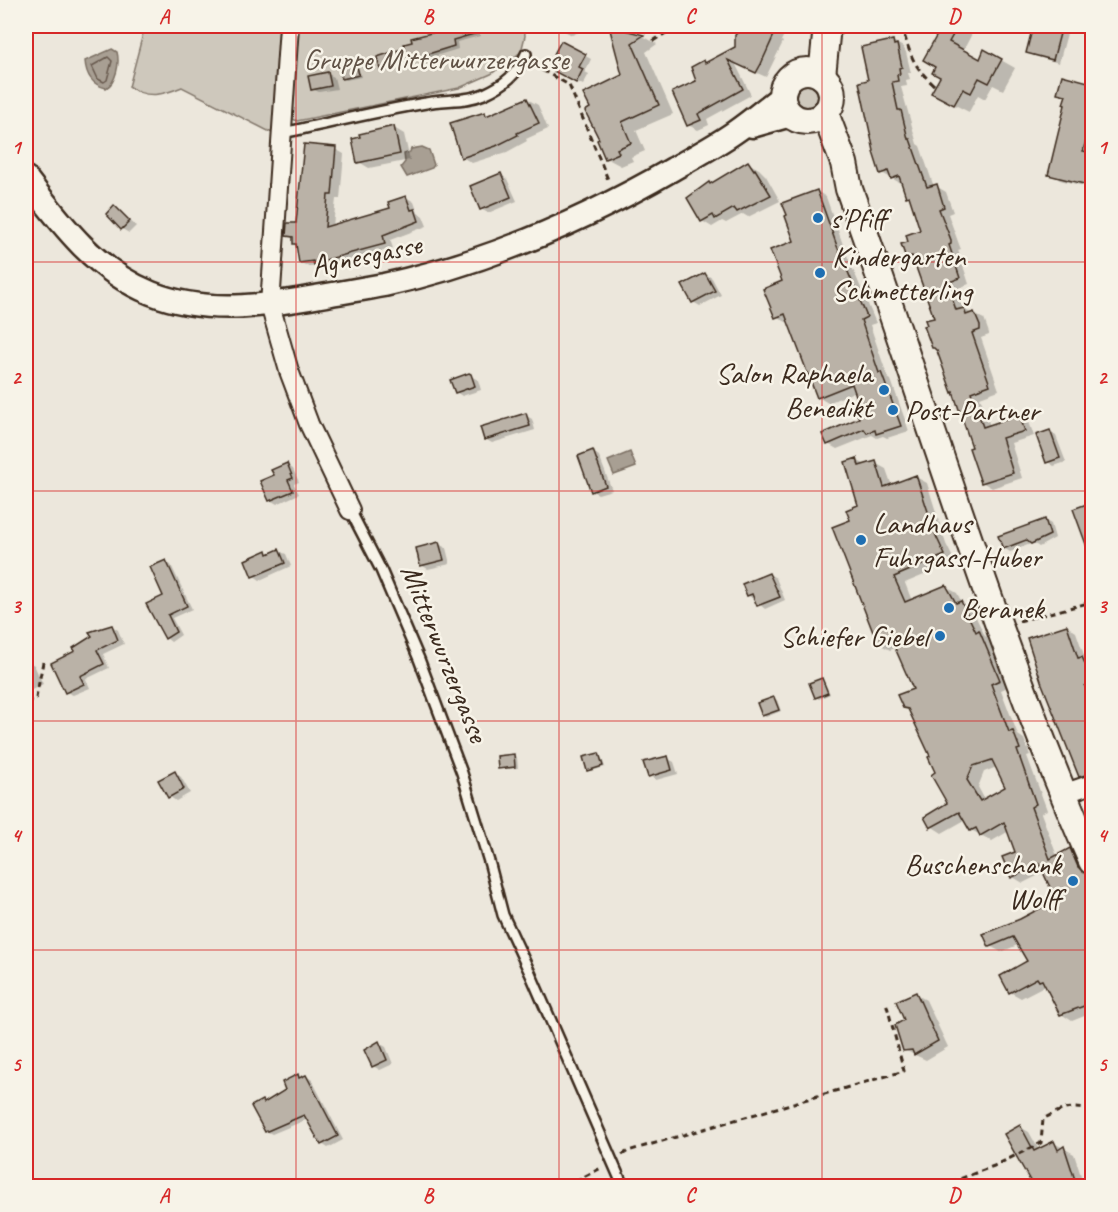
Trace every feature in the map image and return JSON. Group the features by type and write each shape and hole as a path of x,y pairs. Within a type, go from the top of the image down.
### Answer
{"main road":[{"path":"814,74 827,26"},
{"path":"802,111 831,104 832,94 829,84 814,74 796,73 783,87 802,111 844,163 849,189 999,627 1063,794 1092,861"}],"street":[{"name":"Mitterwurzergasse","path":"290,26 270,305 289,371 309,424 350,510"},
{"name":"Agnesgasse","path":"26,178 83,248 109,270 128,282 152,294 195,304 222,307 270,305 384,285 457,265 540,236 576,221 616,200 736,132 802,111"},
{"path":"1063,794 1092,784"}],"lane":[{"path":"282,133 428,102 483,94 515,74 521,68 525,57"},
{"name":"Mitterwurzergasse","path":"350,510 381,570 435,701 462,773 503,915 623,1186"}],"path":[{"path":"653,41 676,26"},
{"path":"901,26 907,48 918,70 935,86"},
{"path":"525,57 569,85 616,200"},
{"path":"1088,140 1092,142"},
{"path":"999,627 1092,602"},
{"path":"26,702 36,698 43,662"},
{"path":"566,1186 628,1151 904,1071 886,1002"},
{"path":"941,1186 994,1166 1041,1143 1043,1119 1058,1111 1073,1106 1092,1110"}],"green space":[{"path":"145,26 283,26 274,134 182,87 168,92 149,94 129,87"},
{"name":"Gruppe Mitterwurzergasse","path":"298,26 524,26 525,36 521,52 491,74 459,88 297,121 289,117"},
{"path":"807,85 815,88 818,96 815,104 807,107 799,104 796,96 799,88"}],"water":[{"path":"112,49 117,52 117,67 115,77 106,88 91,79 85,61"},
{"path":"422,147 429,150 434,165 432,168 407,177 401,167 405,162 404,154 410,152 411,149"},
{"path":"630,452 636,467 614,475 608,461"}],"building":[{"path":"459,26 490,26 491,29 453,40 454,46 380,69 377,57 405,48 404,44 412,42 411,38"},
{"path":"609,26 644,35 632,43 659,105 622,122 631,143 617,149 619,153 605,159 597,140 599,139 585,111 590,108 583,94 622,75"},
{"path":"744,26 776,26 756,73 728,60 743,89 698,114 701,120 687,126 672,92 696,81 691,67 704,60 705,63 735,47 735,35"},
{"path":"942,26 958,26 949,42 980,59 984,49 1002,59 989,83 979,78 971,93 963,89 954,105 931,93 940,77 932,73 935,67 923,60"},
{"path":"1033,26 1062,26 1053,60 1026,53"},
{"path":"893,40 894,45 897,44 902,67 899,68 900,74 897,75 898,81 892,82 898,110 901,110 908,139 910,139 927,187 937,184 944,207 939,209 951,240 949,245 960,278 947,283 956,310 964,308 966,315 974,312 980,326 980,330 972,333 990,385 971,392 983,427 1019,415 1025,431 1002,438 1013,473 981,483 969,448 972,447 953,392 937,351 932,348 924,326 927,325 925,320 934,318 912,256 906,258 901,244 908,242 906,235 920,230 909,196 906,197 899,176 891,179 888,171 880,174 873,152 859,82 868,80 861,47"},
{"path":"561,41 586,54 579,67 583,69 576,83 550,69"},
{"path":"356,62 359,75 342,79 339,66"},
{"path":"328,72 331,86 311,90 308,76"},
{"path":"1062,75 1092,83 1086,118 1092,120 1083,151 1092,153 1092,186 1048,175 1065,105 1063,104 1066,95 1057,93"},
{"path":"527,98 539,123 496,146 461,158 450,123 485,112 486,116"},
{"path":"394,126 400,154 357,163 352,139 360,137 359,134"},
{"path":"304,144 336,147 332,195 328,195 325,227 390,208 388,202 406,196 411,210 415,209 419,221 383,235 385,244 314,265 313,261 299,263 293,237 286,236 287,223 296,223"},
{"path":"748,161 771,195 737,212 734,208 715,219 713,215 701,222 687,198 709,182 710,184"},
{"path":"501,173 511,197 480,210 470,186"},
{"path":"817,190 837,246 867,317 861,320 879,373 881,372 901,426 876,434 875,430 867,433 864,429 827,445 822,434 859,418 857,414 862,413 852,384 817,398 785,314 775,318 763,289 782,281 770,250 794,241 782,203"},
{"path":"114,205 130,221 121,230 106,214"},
{"path":"705,273 715,291 692,303 682,285"},
{"path":"469,373 475,386 455,393 450,380"},
{"path":"526,413 530,426 484,440 480,427"},
{"path":"1050,430 1060,458 1046,463 1036,435"},
{"path":"593,450 606,486 591,492 578,456"},
{"path":"857,458 859,466 876,461 884,487 916,475 936,536 945,555 894,577 905,602 946,585 956,603 961,601 976,632 979,630 1000,680 991,684 1009,732 1013,731 1020,749 1017,750 1036,804 1031,807 1050,859 1070,848 1078,867 1087,875 1092,890 1092,1003 1060,1015 1042,980 1039,981 1037,978 1009,993 1000,976 1027,961 1013,937 989,947 983,934 1020,919 1056,900 1039,864 1011,878 1002,857 1015,852 1004,822 980,836 976,828 970,831 959,812 930,828 924,817 947,803 931,775 935,772 928,757 930,756 908,709 903,708 897,695 913,689 891,639 878,645 832,527 850,520 846,510 858,505 845,462","holes":["992,760 1005,787 980,801 967,780 973,766"]},
{"path":"287,463 293,478 288,480 293,491 269,501 260,481 274,475 271,470"},
{"path":"1092,502 1092,557 1091,558 1073,509"},
{"path":"1045,519 1050,535 1031,544 1026,540 1003,549 998,536"},
{"path":"439,542 444,560 420,566 416,548"},
{"path":"279,549 285,563 252,577 245,560 267,550 268,554"},
{"path":"166,560 187,606 168,615 176,632 165,639 146,604 163,596 150,567"},
{"path":"769,573 780,597 757,606 752,594 747,596 742,584"},
{"path":"112,625 118,640 97,650 104,664 80,676 84,684 65,693 51,663 75,651 73,648 92,636 89,632"},
{"path":"1067,625 1078,658 1082,657 1092,679 1092,683 1085,686 1092,707 1092,773 1079,777 1042,684 1027,638"},
{"path":"822,678 828,693 815,698 809,683"},
{"path":"774,697 779,710 762,716 757,703"},
{"path":"599,753 603,766 587,771 583,757"},
{"path":"514,754 515,767 498,769 497,756"},
{"path":"668,756 672,770 648,777 643,762"},
{"path":"175,771 184,789 168,798 158,780"},
{"path":"916,992 938,1041 914,1055 912,1050 903,1051 895,1025 904,1020 896,1001"},
{"path":"379,1041 387,1060 372,1067 364,1050"},
{"path":"298,1074 299,1078 306,1075 338,1136 321,1145 304,1115 265,1132 251,1106 262,1100 264,1103 285,1090 282,1082"},
{"path":"1020,1125 1034,1151 1054,1141 1058,1150 1064,1146 1077,1186 1033,1186 1004,1134"}],"place":[{"name":"s'Pfiff","path":"818,218"},
{"name":"Kindergarten Schmetterling","path":"820,273"},
{"name":"Salon Raphaela Benedikt","path":"884,390"},
{"name":"Post-Partner","path":"893,410"},
{"name":"Landhaus Fuhrgassl-Huber","path":"861,540"},
{"name":"Beranek","path":"949,608"},
{"name":"Schiefer Giebel","path":"940,636"},
{"name":"Buschenschank Wolff","path":"1073,881"}]}
